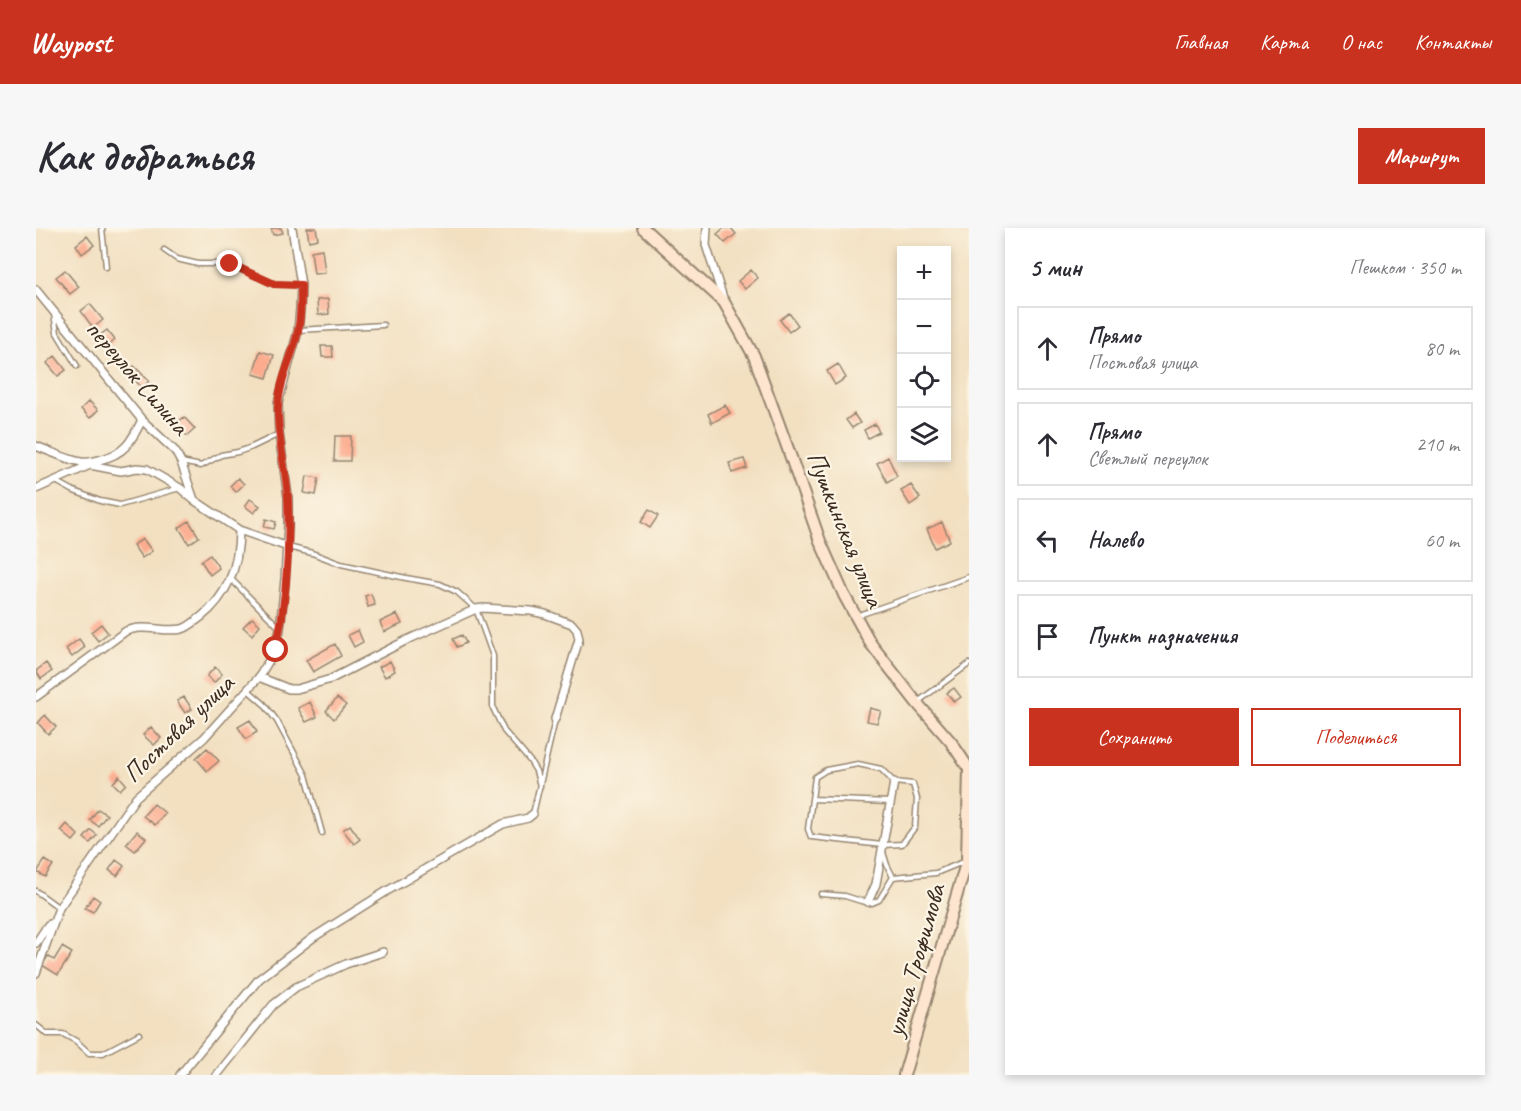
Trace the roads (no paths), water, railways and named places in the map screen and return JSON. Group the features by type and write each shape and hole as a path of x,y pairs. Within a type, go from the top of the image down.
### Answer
{"main road":[{"name":"Пушкинская улица","path":"643,228 724,302 754,356 820,541 844,595 871,644 951,742 969,768 968,859"},
{"name":"улица Трофимова","path":"904,1075 968,859"}],"street":[{"name":"Постовая улица","path":"36,973 59,908 136,797 204,738 259,677 276,650 288,547 288,497 279,434 278,402 298,331 301,285 292,228"},
{"path":"707,228 706,244 724,302"},
{"name":"переулок Силина","path":"36,290 142,420 175,451 194,500"},
{"path":"81,462 93,462 118,454 127,446 142,420"},
{"path":"36,446 90,465 121,471 147,469 180,488 239,530 288,547"},
{"path":"36,489 90,465"},
{"path":"36,697 126,631 139,628 170,630 188,627 206,613 223,594 231,579 239,546 239,530"},
{"path":"259,677 289,689 297,689 331,679 407,639 476,609 531,611 572,624 578,630 579,639 555,719"},
{"path":"868,902 876,884 894,782"},
{"path":"180,1075 260,979 314,937 387,891 503,824 528,818 533,814"},
{"name":"Постовая улица","path":"36,943 48,925 53,923"},
{"path":"217,1075 273,1005 296,987 346,964 383,952"}],"lane":[{"path":"102,228 106,267"},
{"path":"164,250 177,259 198,264 230,264 274,284 301,285"},
{"path":"53,310 57,333 77,366"},
{"path":"298,331 383,325"},
{"path":"181,462 201,466 221,455 252,447 279,434"},
{"path":"54,480 100,501 120,505 180,488"},
{"path":"288,547 341,564 440,584 457,592 476,609 492,656 493,708 504,730 530,761 536,771 540,786"},
{"path":"856,616 969,577"},
{"path":"231,579 280,629"},
{"path":"917,703 969,664"},
{"path":"248,690 264,704 276,721 306,775 322,833"},
{"path":"533,814 555,719"},
{"path":"858,764 881,769 894,782 913,784 917,799 915,826 902,844 882,845 811,837 808,829 815,777 826,770 858,764"},
{"path":"813,798 890,802"},
{"path":"882,845 893,877"},
{"path":"893,877 936,873 968,859"},
{"path":"821,894 845,896 872,903 879,900 893,877"},
{"path":"36,891 59,908"},
{"path":"36,1025 47,1034 63,1034 76,1041 89,1053 103,1053 139,1034"}]}
